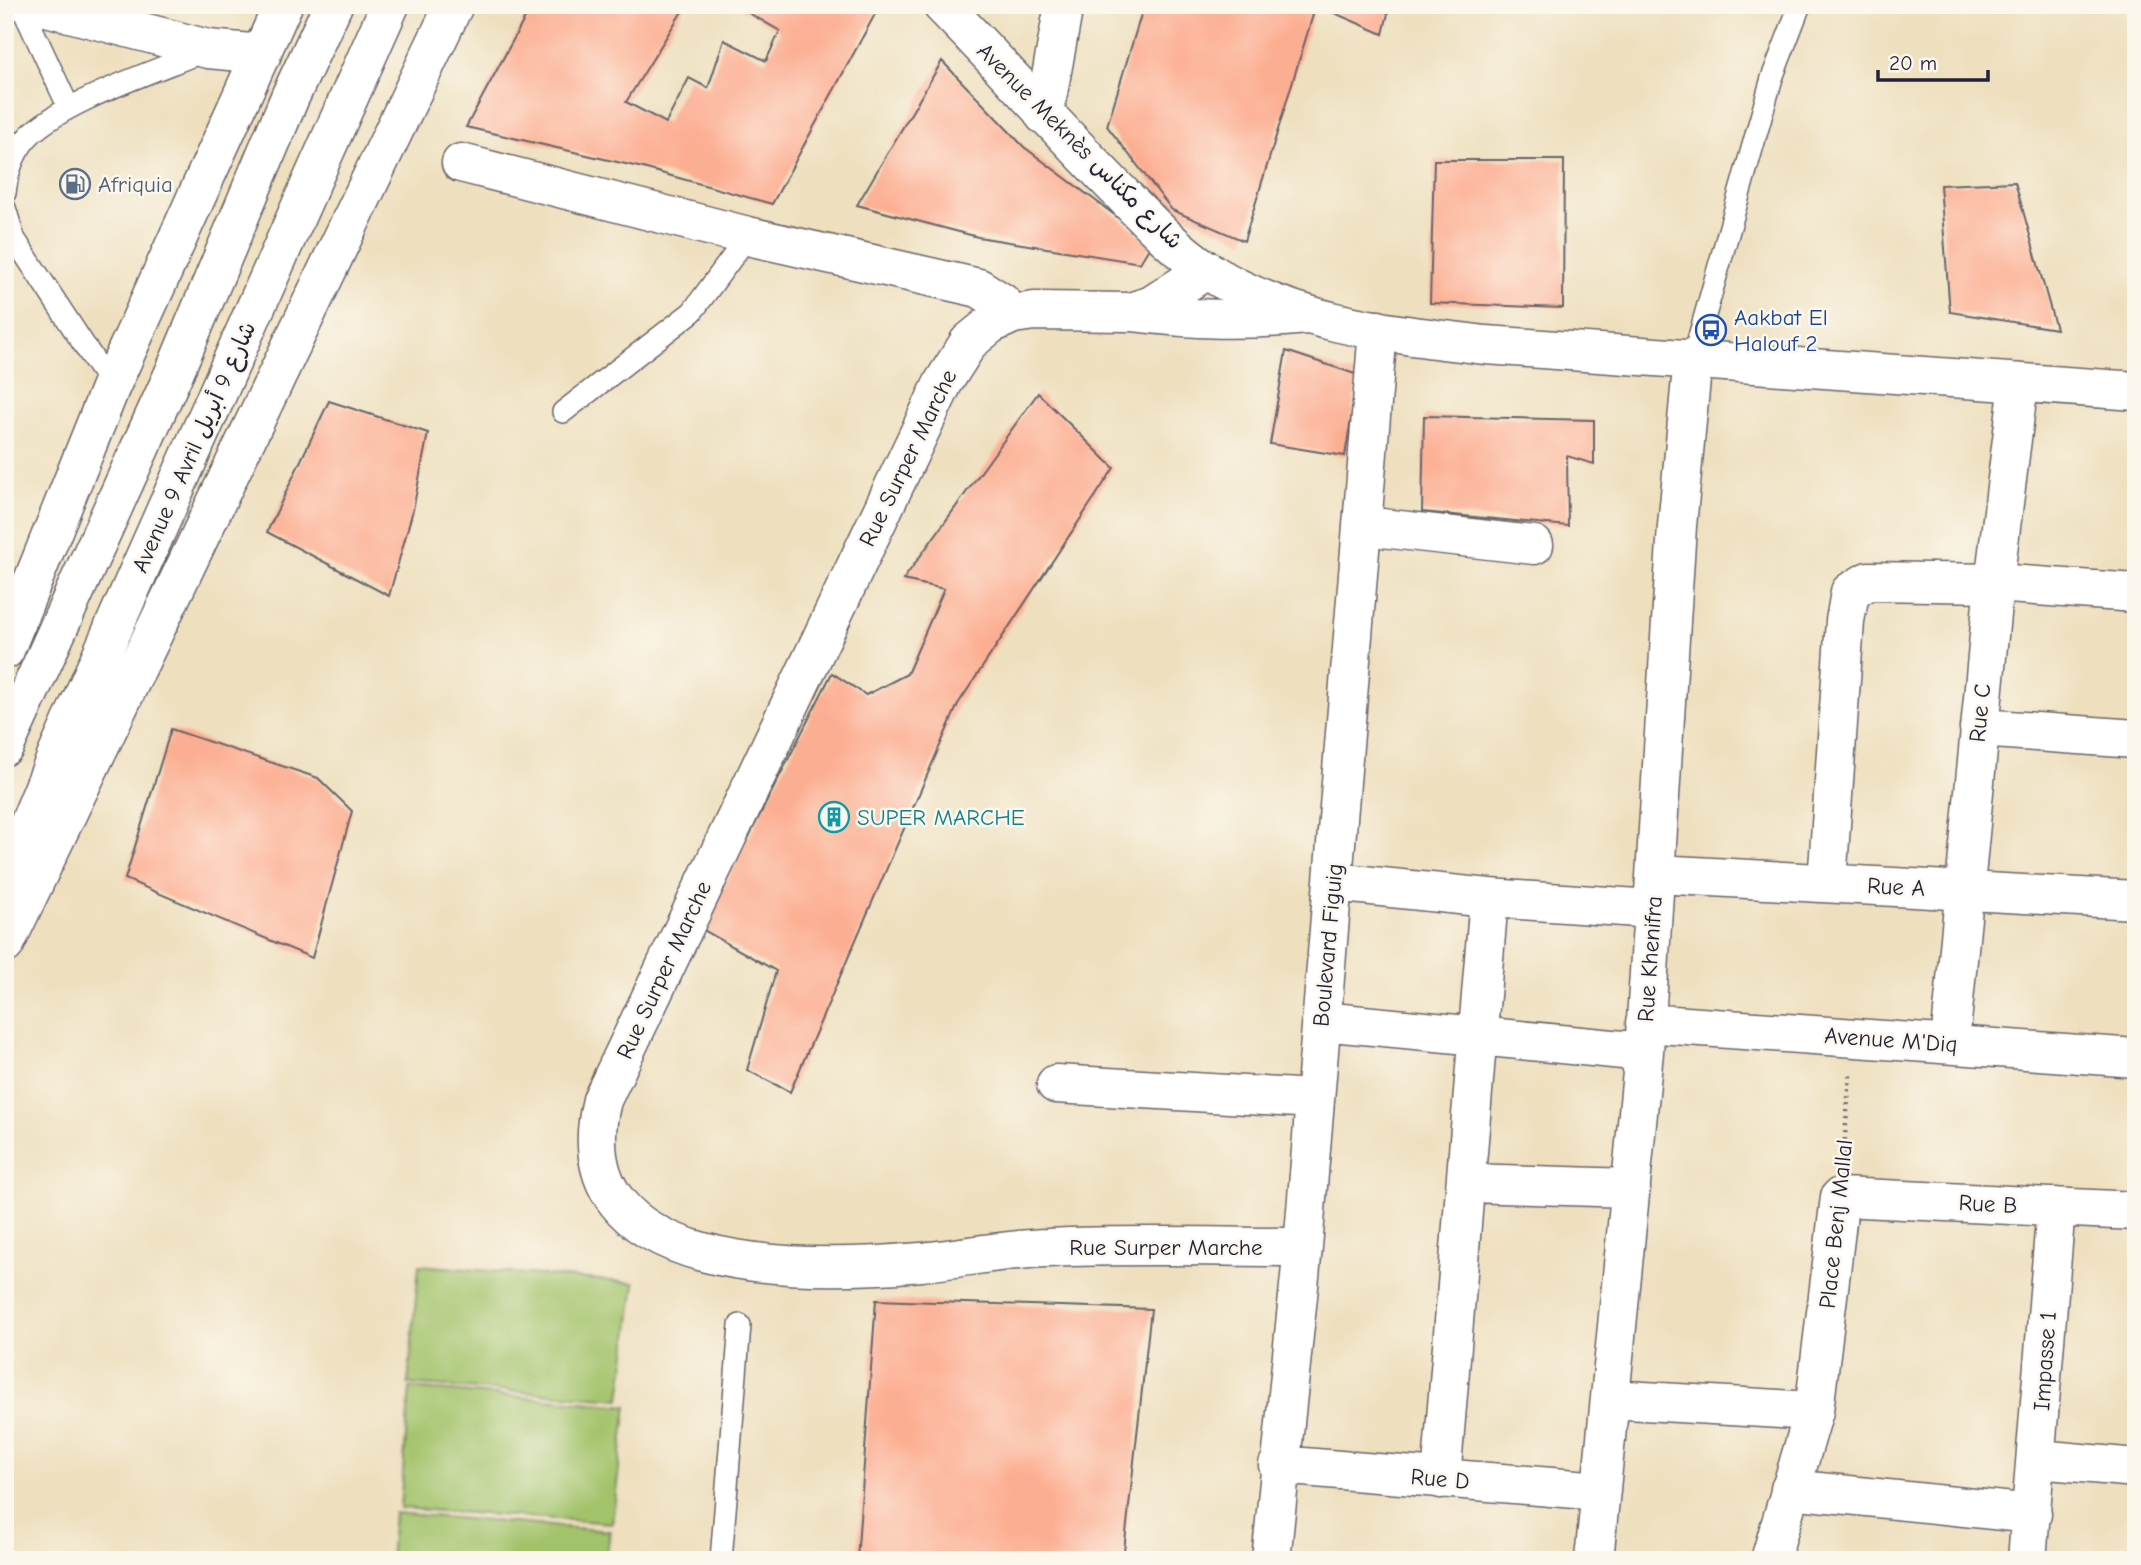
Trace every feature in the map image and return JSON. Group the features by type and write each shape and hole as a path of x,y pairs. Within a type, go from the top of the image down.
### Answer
{"main road":[{"path":"39,5 208,49 261,54"},
{"path":"5,650 111,386 283,5"},
{"path":"5,746 174,373 290,97 333,5"},
{"name":"Avenue 9 Avril شارع 9 أبريل","path":"5,893 13,863 57,755 390,5"},
{"path":"5,944 454,5"},
{"name":"Avenue Meknès شارع مكناس","path":"942,5 1044,115 1148,220 1206,270 1248,292 1307,315 1378,330 1486,345 2136,391"},
{"path":"1044,115 1064,5"},
{"path":"461,163 748,236 979,288 1001,302 1013,314"},
{"name":"Rue Surper Marche","path":"1206,270 1162,300 1129,312 1034,311 1013,314 991,324 969,342 943,383 602,1100 595,1129 596,1157 604,1184 620,1209 645,1230 669,1242 729,1257 780,1263 920,1262 1048,1248 1303,1247"},
{"path":"1129,312 1199,321 1244,321 1307,315"},
{"name":"Boulevard Figuig","path":"1272,1560 1278,1465 1303,1247 1378,330"},
{"name":"Rue Khenifra","path":"1594,1560 1644,1037 1677,526 1693,358"},
{"name":"Rue C","path":"1951,1043 1979,728 2019,383"},
{"path":"1364,526 1534,545"},
{"path":"1827,883 1845,621 1850,592 1868,581 1994,583 2136,593"},
{"path":"1979,728 2136,739"},
{"name":"Rue A","path":"1333,882 1489,898 1827,883 2136,900"},
{"path":"1441,1479 1480,1038 1489,898"},
{"name":"Avenue M'Diq","path":"1321,1021 1480,1038 1853,1038 2136,1058"},
{"path":"1056,1084 1315,1098"},
{"path":"1467,1183 1631,1188"},
{"name":"Rue B","path":"1840,1197 2136,1211"},
{"name":"Place Benj Mallal","path":"1770,1560 1814,1411 1840,1197"},
{"name":"Impasse 1","path":"2027,1560 2038,1459 2056,1208"},
{"path":"1610,1399 1814,1411"},
{"path":"2038,1459 2136,1468"},
{"name":"Rue D","path":"1278,1465 1601,1491"},
{"path":"1790,1489 2032,1514"}],"lane":[{"path":"21,5 69,108"},
{"path":"1693,358 1772,78 1800,5"},
{"path":"5,193 14,158 25,139 42,124 69,108 208,49"},
{"path":"5,208 14,238 111,386"},
{"path":"563,412 692,312 748,236"},
{"path":"721,1560 740,1325"}],"path":[{"name":"Place Benj Mallal","path":"1840,1197 1853,1038"}],"green space":[{"path":"419,1265 635,1283 620,1399 408,1384"},
{"path":"410,1388 627,1406 612,1523 400,1508"},
{"path":"394,1513 610,1531 606,1560 390,1560"}],"building":[{"path":"532,5 686,5 626,102 666,123 689,78 708,88 724,40 766,61 780,31 735,5 880,5 772,204 643,168 466,127"},
{"path":"1144,5 1316,5 1244,241 1172,210 1107,126"},
{"path":"1316,5 1390,5 1383,34"},
{"path":"942,61 1024,147 1152,243 1140,263 978,237 857,205"},
{"path":"1434,160 1564,160 1563,308 1430,303"},
{"path":"2015,182 2056,329 1950,312 1940,185"},
{"path":"1286,351 1358,375 1345,456 1270,444"},
{"name":"SUPER MARCHE","path":"1038,393 1114,468 958,704 790,1092 747,1070 776,971 702,929 832,673 866,695 907,674 944,589 903,580"},
{"path":"329,401 428,433 413,510 389,596 267,532"},
{"path":"1424,416 1594,420 1594,464 1567,456 1568,526 1422,512"},
{"path":"171,729 318,778 352,811 312,958 125,879"},
{"path":"876,1300 1151,1309 1123,1560 857,1560"}],"place":[{"name":"Afriquia","path":"75,184"},
{"name":"Aakbat El Halouf 2","path":"1711,330"},
{"name":"SUPER MARCHE","path":"834,817"}]}
